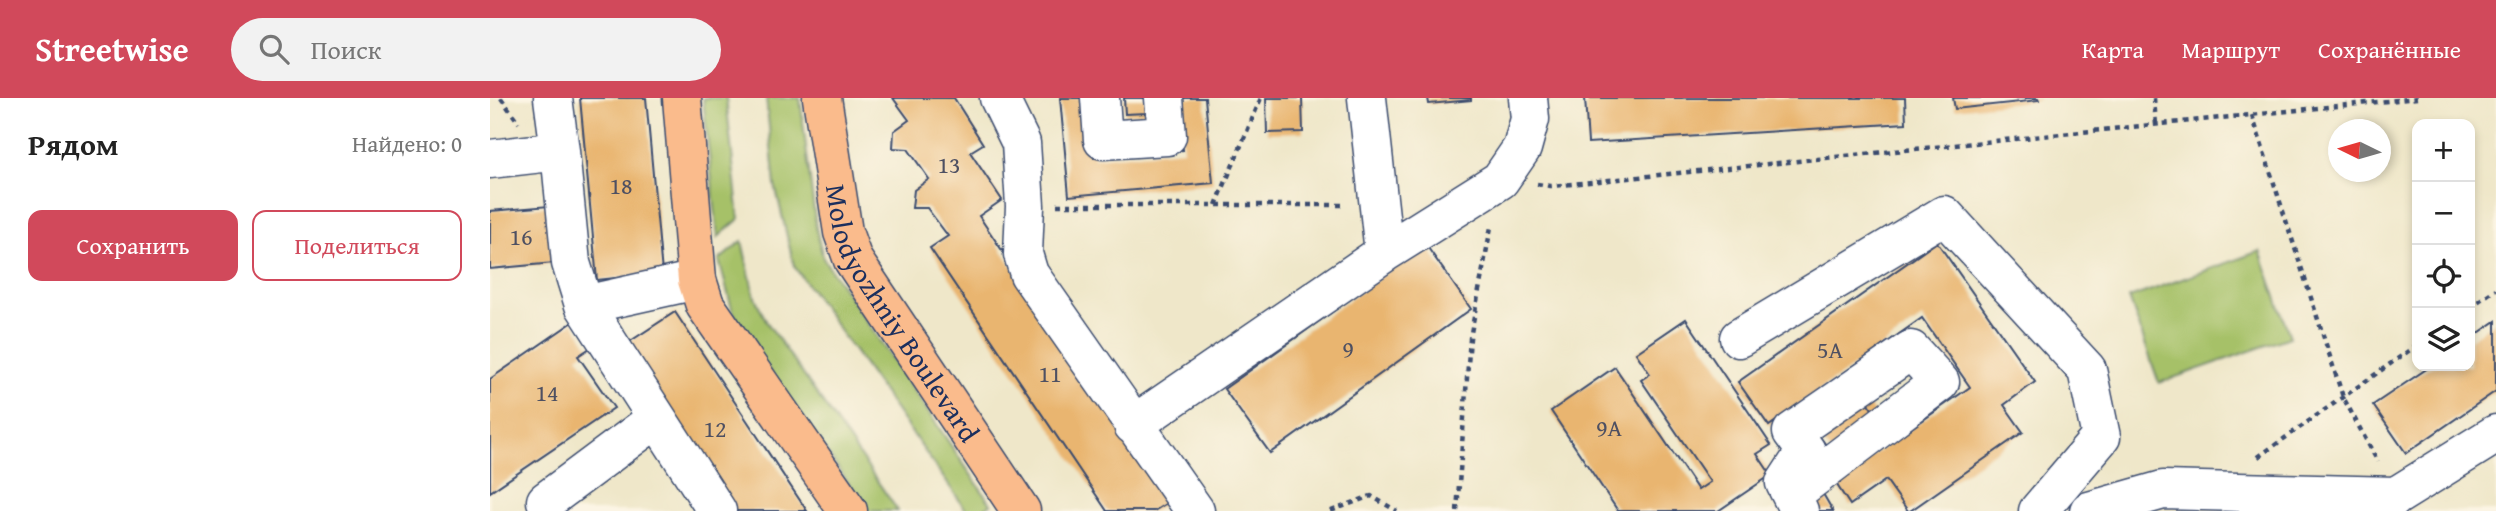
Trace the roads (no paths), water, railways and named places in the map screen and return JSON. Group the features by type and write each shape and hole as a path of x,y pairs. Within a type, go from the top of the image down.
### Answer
{"main road":[{"path":"682,98 697,281 705,305 848,511"},
{"name":"Molodyozhniy Boulevard","path":"822,98 843,232 853,260 1021,511"}],"lane":[{"path":"553,98 571,263 584,305 717,511"},
{"path":"999,98 1021,143 1023,254 1029,274 1195,511"},
{"path":"1100,98 1103,140 1167,136 1164,98"},
{"path":"1367,98 1384,253"},
{"path":"1133,425 1384,253 1500,180 1522,148 1530,119 1528,98"},
{"path":"490,159 560,151"},
{"path":"1739,338 1944,215 2087,370 2101,437 2038,511"},
{"path":"584,305 697,281"},
{"path":"546,501 656,419"},
{"path":"2089,511 2163,490 2387,504 2496,434"}]}
